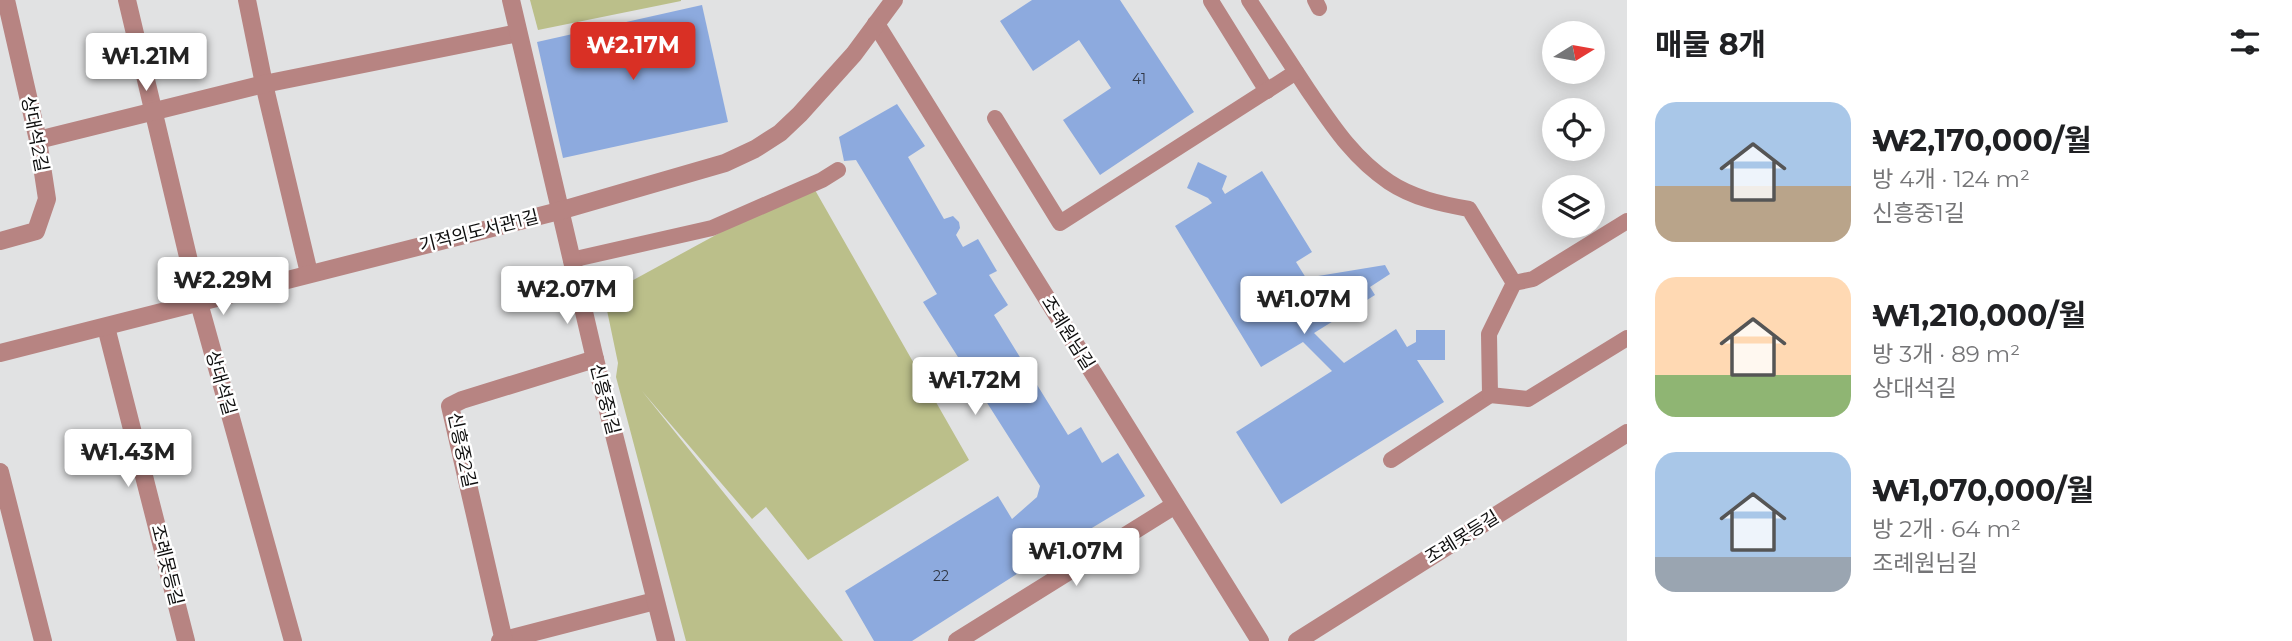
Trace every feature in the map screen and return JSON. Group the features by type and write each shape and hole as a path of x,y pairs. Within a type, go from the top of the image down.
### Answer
{"street":[{"name":"상대석2길","path":"0,241 36,231 47,199 38,140 6,0"},
{"name":"상대석길","path":"127,0 199,303 293,641"},
{"path":"247,0 309,273"},
{"name":"신흥중1길","path":"511,0 559,211 666,641"},
{"name":"기적의도서관1길","path":"0,353 559,211 694,173 755,149 780,133 800,114 854,54 894,0"},
{"name":"조례원님길","path":"876,24 1260,641"},
{"path":"38,140 264,84 518,33"},
{"name":"조례못등길","path":"106,327 186,641"},
{"name":"신흥중2길","path":"503,641 450,406 595,359"},
{"name":"조례못등길","path":"1297,641 1627,433"},
{"path":"0,472 7,530 43,641"},
{"path":"957,641 1175,505"},
{"path":"503,641 655,601"}],"lane":[{"path":"1250,0 1347,146 1390,183 1433,202 1469,209 1514,283"},
{"path":"1211,1 1267,91"},
{"path":"995,118 1060,223 1296,72"},
{"path":"571,260 712,228 822,180 838,170"},
{"path":"1514,283 1533,279 1627,221"},
{"path":"1490,395 1489,334 1514,283"},
{"path":"1391,460 1490,395 1528,399 1625,342"}],"green space":[{"path":"530,0 681,0 681,1 538,30"},
{"path":"811,183 969,460 808,560 766,507 752,519 642,391 843,641 686,641 616,377 618,363 604,296"}],"building":[{"path":"1032,0 1120,0 1194,112 1100,175 1063,120 1111,88 1079,40 1033,71 1000,21"},
{"path":"702,5 728,122 563,158 537,42"},
{"path":"897,104 925,146 908,157 944,219 953,216 959,222 960,228 956,235 963,247 978,239 997,271 989,275 1008,305 994,315 1068,435 1081,427 1102,463 1118,453 1145,496 912,641 874,641 845,591 998,496 1012,519 1037,497 1040,486 923,302 937,294 856,160 844,161 839,137"},
{"path":"1198,162 1227,176 1222,189 1225,194 1262,171 1312,252 1296,262 1306,278 1385,265 1390,274 1370,287 1375,295 1314,333 1344,363 1396,329 1407,347 1416,342 1416,330 1445,330 1445,360 1417,360 1444,402 1281,504 1236,432 1332,371 1303,342 1261,367 1175,226 1212,203 1208,198 1187,188"}]}
